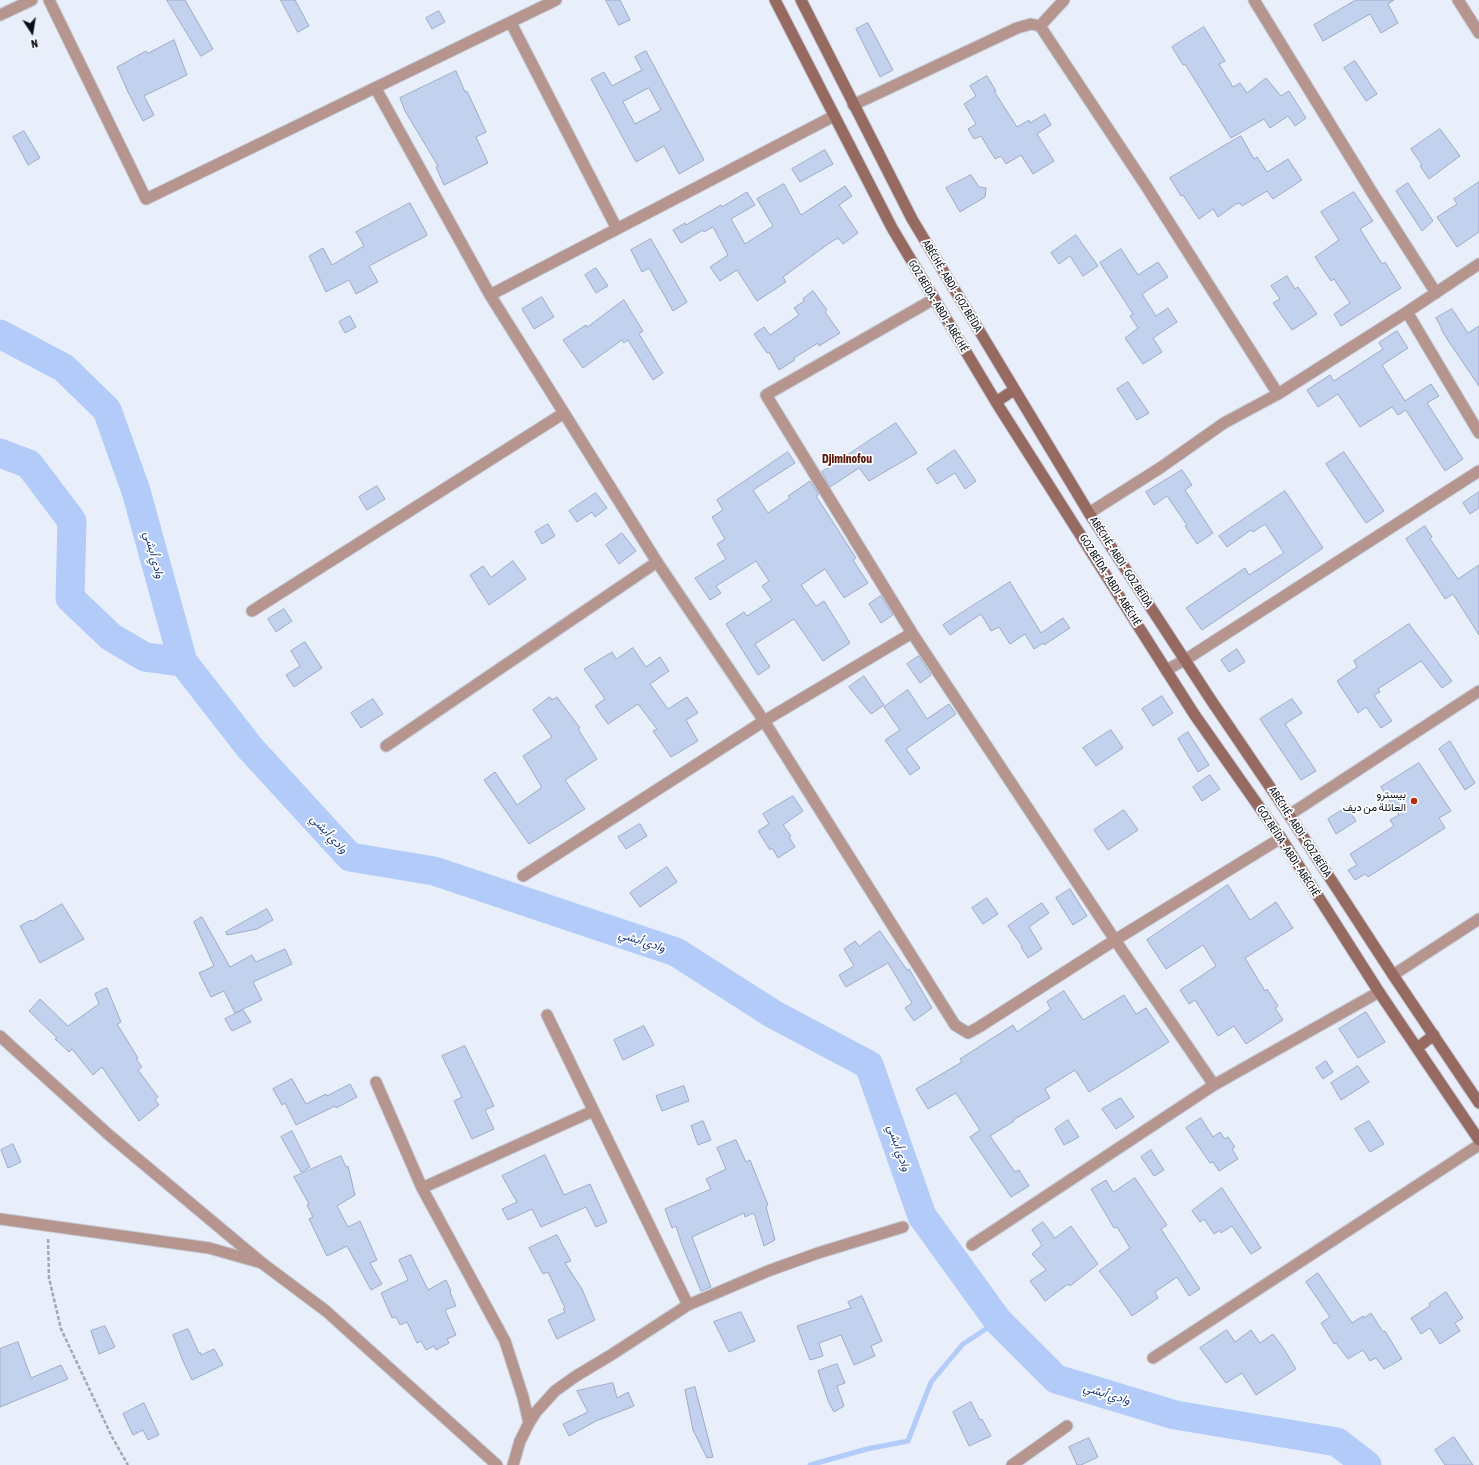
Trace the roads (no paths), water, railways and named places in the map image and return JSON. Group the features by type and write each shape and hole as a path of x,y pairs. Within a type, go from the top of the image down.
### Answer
{"main road":[{"name":"GOZ BEÏDA - ABDI - ABÉCHÉ","path":"775,0 892,228 996,402 1194,714 1281,838 1379,992 1479,1140"},
{"name":"ABÉCHÉ - ABDI - GOZ BEÏDA","path":"801,0 912,220 1089,513 1479,1103"},
{"path":"996,402 1014,390"},
{"path":"1417,1048 1434,1035"}],"street":[{"path":"0,15 32,0"},
{"path":"49,0 146,199 376,89 556,0"},
{"path":"1040,26 1064,0"},
{"path":"1254,0 1436,293"},
{"path":"1458,0 1479,33"},
{"path":"511,22 617,229"},
{"path":"853,105 1017,28 1030,24 1040,26 1146,186 1278,394"},
{"path":"376,89 490,295 657,562 764,721 955,1025 961,1030 968,1033 979,1027 1281,838"},
{"path":"490,295 834,116"},
{"path":"1089,513 1160,468 1224,423 1278,394 1407,312 1479,264"},
{"path":"934,299 766,394 912,633 1214,1085"},
{"path":"1407,312 1479,433"},
{"path":"252,611 564,413"},
{"path":"1166,670 1185,660 1479,470"},
{"path":"386,746 657,562"},
{"path":"523,876 764,721 912,633"},
{"path":"1289,815 1479,691"},
{"path":"1393,975 1479,919"},
{"path":"972,1245 1214,1085 1379,992"},
{"path":"547,1015 688,1305"},
{"path":"0,1036 109,1135 262,1263 326,1311 498,1465"},
{"path":"376,1082 422,1188 505,1341 523,1397 529,1423"},
{"path":"422,1188 593,1111"},
{"path":"1153,1358 1479,1145"},
{"path":"0,1219 209,1248 262,1263"},
{"path":"513,1465 520,1441 529,1423 536,1412 555,1391 688,1305 768,1271 818,1253 903,1227"},
{"path":"1012,1465 1067,1426"}],"waterway":[{"name":"وادي أبشي","path":"0,334 64,368 107,410 136,491 183,662 250,748 350,857 434,871 676,952 773,1014 869,1065 922,1216 998,1321 1056,1379 1175,1415 1337,1442 1367,1465"},
{"path":"0,453 29,464 72,521 70,598 111,637 145,657 183,662"},
{"path":"810,1465 867,1449 908,1441 931,1382 963,1344 998,1321"}],"place":[{"name":"بيسترو العائلة من ديف","path":"1414,801"}],"district":[{"name":"Djiminofou","path":"847,459"}]}
